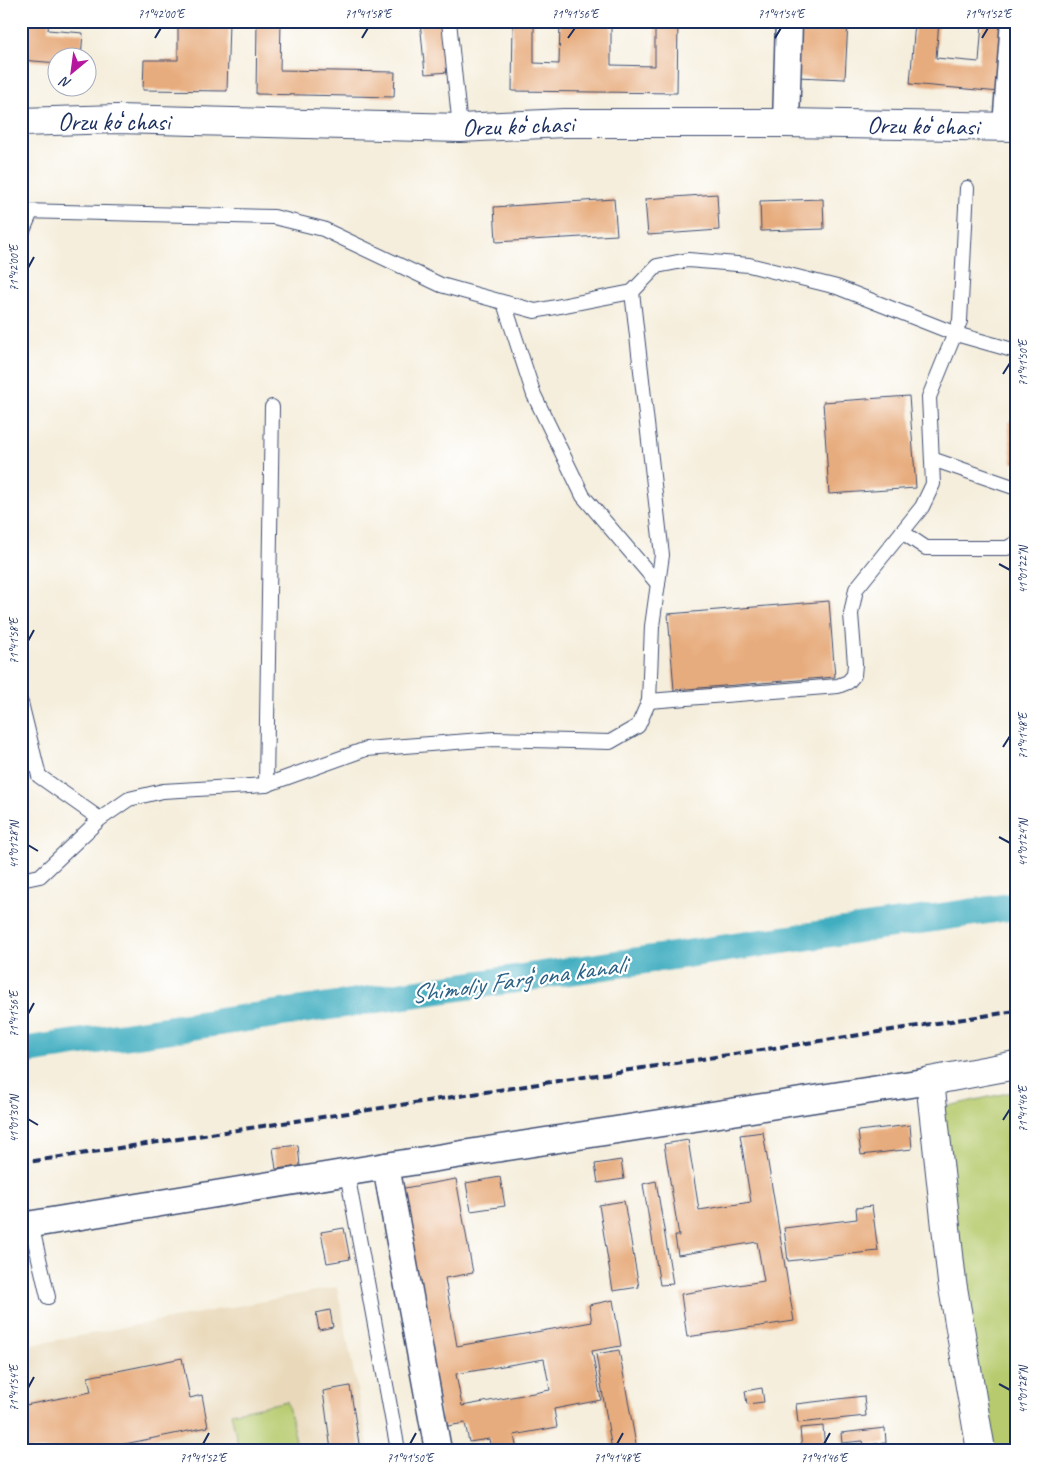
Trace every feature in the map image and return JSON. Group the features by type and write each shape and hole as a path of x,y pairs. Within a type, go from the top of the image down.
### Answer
{"street":[{"path":"786,123 789,21"},
{"path":"1011,127 1014,21"},
{"name":"Orzu koʻchasi","path":"21,122 117,119 460,128 564,123 786,123 1011,127"},
{"path":"26,1225 1016,1066"},
{"path":"930,1081 952,1282 982,1450"},
{"path":"386,1166 438,1450"}],"lane":[{"path":"449,21 460,128"},
{"path":"649,701 838,686 848,682 854,675 855,664 851,614 856,589 922,507 933,484 929,397 956,334 961,305 967,188"},
{"path":"21,235 26,212 274,217 323,229 441,285 536,311 632,292 657,266 688,260 750,265 837,287 956,334 1016,351"},
{"path":"21,880 40,876 100,819 129,799 163,790 266,785 366,749 494,739 610,742 638,726 649,701 652,626 662,555 632,292"},
{"path":"504,303 534,395 583,496 658,584"},
{"path":"266,785 272,408"},
{"path":"932,459 1016,488"},
{"path":"902,532 926,548 1007,548 1016,543"},
{"path":"21,703 39,776 100,819"},
{"path":"347,1173 398,1450"},
{"path":"26,1225 48,1297"}],"shaded area":[{"path":"337,1287 369,1450 21,1450 21,1347"}],"green space":[{"path":"1016,1091 1016,1450 981,1450 939,1108"},
{"path":"287,1401 298,1450 239,1450 231,1413"}],"building":[{"path":"21,21 49,21 48,30 83,33 82,48 48,48 48,62 21,60"},
{"path":"178,21 229,21 227,91 143,90 144,60 178,60"},
{"path":"257,21 281,21 280,70 395,72 394,97 256,94"},
{"path":"420,21 444,21 448,72 425,74"},
{"path":"513,21 534,21 534,63 559,64 560,21 611,21 611,65 655,66 655,21 678,21 677,93 512,91"},
{"path":"799,21 848,21 845,79 796,77"},
{"path":"915,21 939,21 936,58 979,62 982,23 1006,25 1000,92 910,84"},
{"path":"717,194 719,230 648,235 645,199"},
{"path":"614,199 617,235 496,242 494,207"},
{"path":"823,199 824,229 761,231 760,201"},
{"path":"909,396 916,488 829,494 823,402"},
{"path":"1016,421 1016,463 1012,463 1008,422"},
{"path":"829,601 835,677 674,690 668,614"},
{"path":"910,1125 912,1149 861,1155 858,1131"},
{"path":"763,1132 794,1321 687,1337 681,1294 764,1281 757,1242 678,1255 675,1236 679,1236 664,1144 688,1140 699,1210 751,1202 740,1135"},
{"path":"298,1145 300,1166 276,1169 273,1148"},
{"path":"621,1160 624,1179 598,1183 595,1164"},
{"path":"500,1177 505,1206 471,1211 466,1183"},
{"path":"456,1179 473,1273 445,1278 457,1346 592,1322 589,1305 613,1300 621,1346 592,1351 601,1400 554,1409 557,1427 514,1435 517,1450 491,1450 489,1439 469,1442 465,1423 442,1427 399,1189","holes":["544,1359 550,1390 462,1406 456,1374"]},
{"path":"656,1181 673,1284 660,1285 643,1184"},
{"path":"624,1201 639,1287 613,1291 599,1205"},
{"path":"872,1206 878,1251 788,1261 784,1228 857,1219 856,1208"},
{"path":"344,1228 350,1259 327,1263 321,1232"},
{"path":"330,1310 333,1327 319,1330 316,1313"},
{"path":"619,1350 637,1450 612,1450 596,1354"},
{"path":"182,1358 190,1398 202,1395 208,1427 115,1446 115,1450 21,1450 21,1406 91,1392 88,1377"},
{"path":"350,1386 360,1450 331,1450 323,1391"},
{"path":"762,1388 764,1402 747,1404 745,1391"},
{"path":"864,1396 866,1416 798,1423 796,1404"},
{"path":"823,1426 825,1450 802,1450 800,1428"},
{"path":"885,1428 886,1443 864,1445 863,1441 842,1443 841,1433"}],"waterway":[{"name":"Shimoliy Fargʻona kanali","path":"21,1051 1016,906"}],"railway":[{"path":"21,1163 1016,1011"}]}
